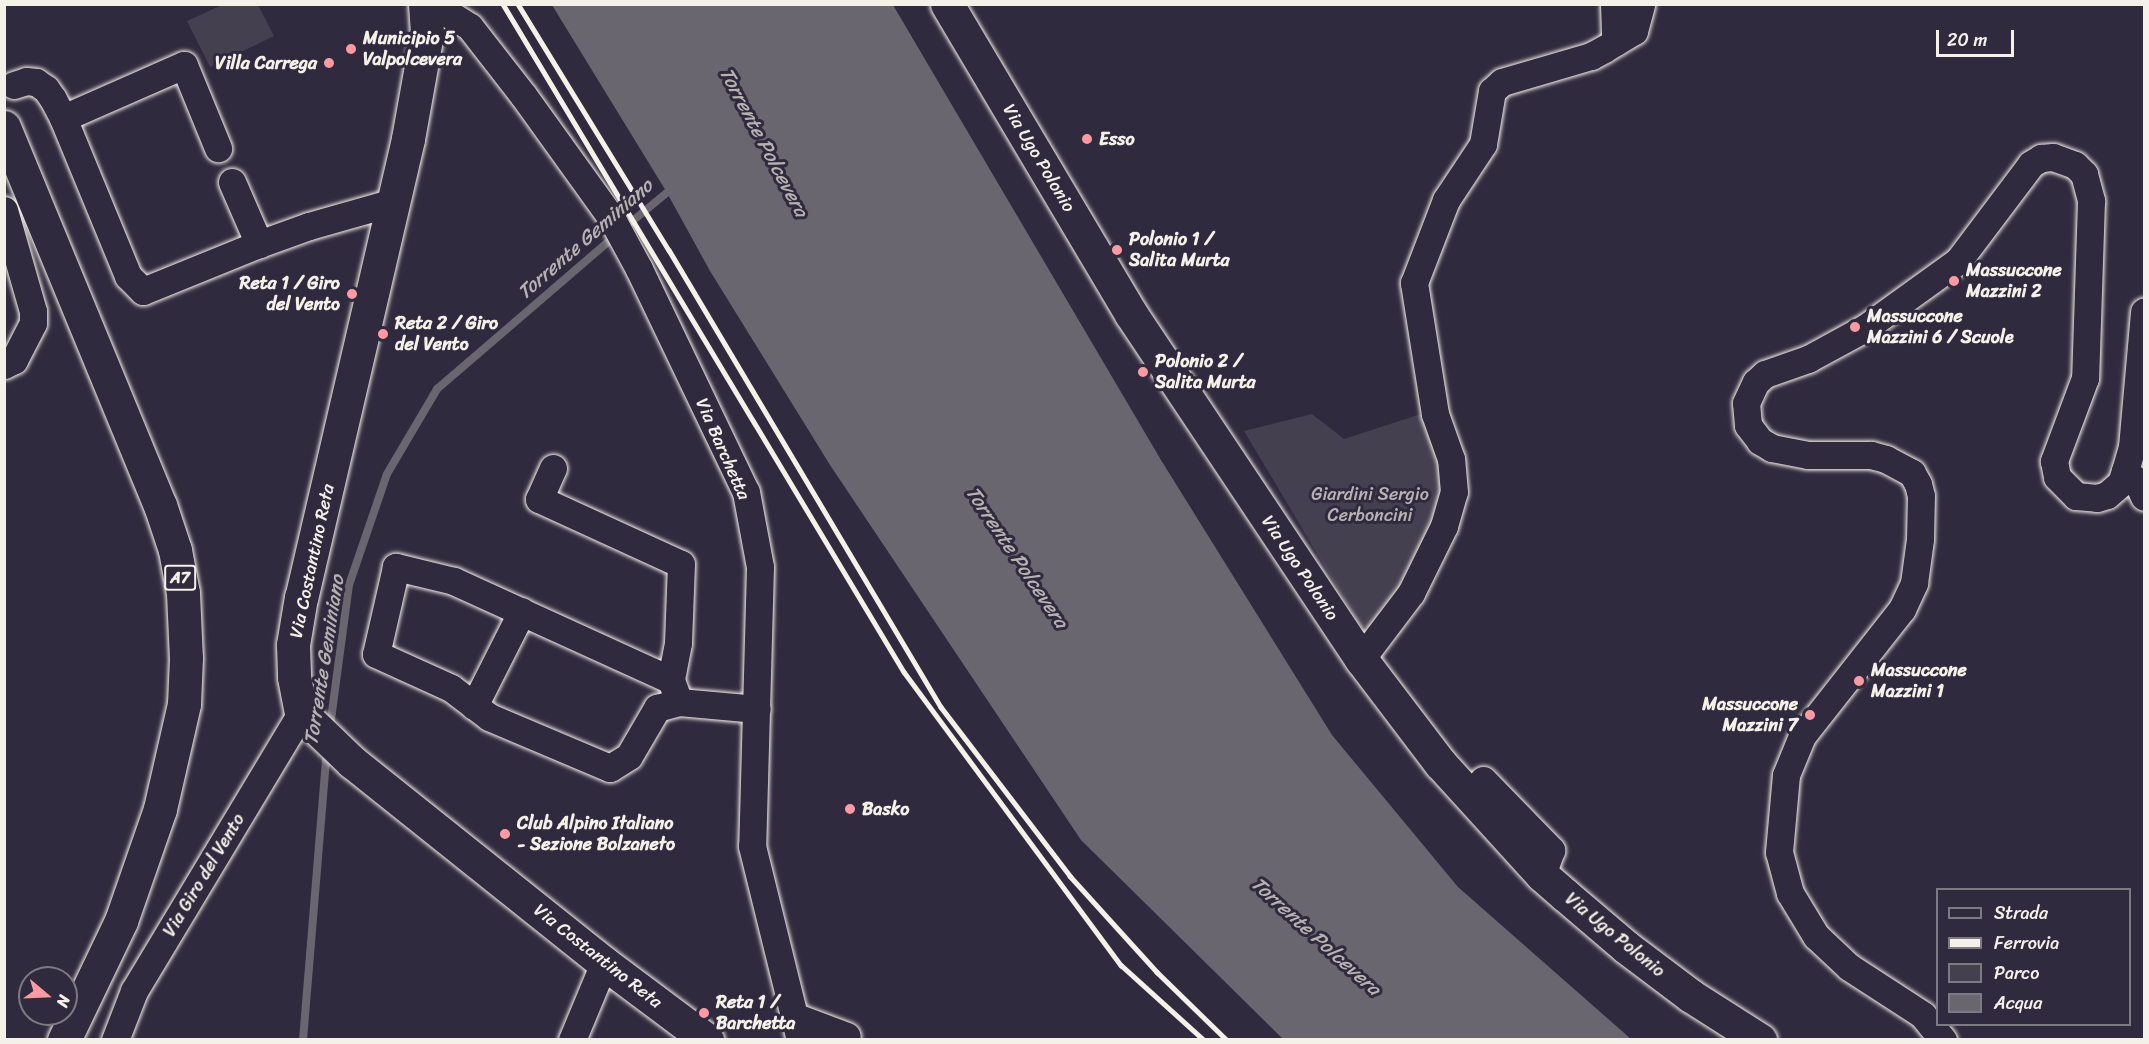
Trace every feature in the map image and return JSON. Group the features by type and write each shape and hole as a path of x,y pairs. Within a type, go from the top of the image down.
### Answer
{"main road":[{"name":"Via Ugo Polonio","path":"948,4 1131,314 1360,659 1446,771 1542,875 1664,975 1760,1040"},
{"name":"Via Costantino Reta","path":"426,5 427,33 418,86 299,607 293,645 294,677 304,718 352,762 604,963 707,1040"},
{"name":"A7","path":"4,127 160,505 175,550 183,593 186,658 184,704 160,809 121,921 64,1040"}],"street":[{"path":"1614,4 1615,42"},
{"path":"1360,659 1411,593 1444,526 1454,492 1451,459 1435,414 1414,283 1446,200 1483,144 1492,90 1502,82 1591,56 1634,31 1641,4"},
{"name":"Via Barchetta","path":"426,5 451,15 470,27 523,95 612,219 639,269 746,492 760,567 752,846 798,1028 847,1036"},
{"path":"63,118 184,65 218,148"},
{"path":"14,85 26,81 36,82 46,89 63,118 128,276 143,291 309,226 393,202"},
{"path":"1943,1040 1923,1016 1849,967 1816,936 1790,893 1779,852 1786,775 1802,736 1902,609 1914,583 1920,539 1921,496 1918,484 1912,473 1886,459 1871,455 1808,455 1772,448 1760,441 1748,425 1746,403 1756,382 1765,374 1808,359 1865,328 1958,261 2031,164 2053,157 2075,165 2084,174 2089,186 2092,214 2085,378 2056,452 2054,469 2057,477 2069,491 2086,498 2107,495 2121,483 2125,471 2132,447 2145,312"},
{"path":"232,182 259,244"},
{"path":"4,210 33,311 33,323 14,360 4,365"},
{"path":"553,468 539,499 681,564 675,691 657,708 629,756 610,768 489,717 451,688 376,654 396,567 454,581 522,611 675,691 757,709"},
{"path":"2125,471 2137,481 2145,498 2145,515"},
{"path":"474,706 522,611"},
{"name":"Via Giro del Vento","path":"115,1040 134,991 304,718"},
{"path":"1483,780 1551,850 1542,875"},
{"path":"572,1040 604,963"}],"green space":[{"path":"222,5 258,5 274,36 210,67 187,21"},
{"name":"Giardini Sergio Cerboncini","path":"1427,412 1446,462 1432,541 1370,627 1361,627 1244,431 1312,414 1344,439"}],"water":[{"name":"Torrente Polcevera","path":"552,5 893,5 1161,460 1332,735 1458,887 1631,1039 1283,1039 1081,840 830,465 710,271 666,191"}],"waterway":[{"name":"Torrente Geminiano","path":"624,228 675,186"},
{"name":"Torrente Geminiano","path":"330,727 349,585 387,474 437,389 615,236"},
{"name":"Torrente Geminiano","path":"303,1040 327,751"}],"railway":[{"path":"503,4 904,672 1121,965 1204,1040"},
{"path":"518,4 669,250 941,707 1070,876 1157,972 1227,1040"}],"place":[{"name":"Municipio 5 Valpolcevera","path":"351,49"},
{"name":"Villa Carrega","path":"329,63"},
{"name":"Esso","path":"1087,139"},
{"name":"Polonio 1 / Salita Murta","path":"1117,250"},
{"name":"Massuccone Mazzini 2","path":"1954,281"},
{"name":"Reta 1 / Giro del Vento","path":"352,294"},
{"name":"Massuccone Mazzini 6 / Scuole","path":"1855,327"},
{"name":"Reta 2 / Giro del Vento","path":"383,334"},
{"name":"Polonio 2 / Salita Murta","path":"1143,372"},
{"name":"Massuccone Mazzini 1","path":"1859,681"},
{"name":"Massuccone Mazzini 7","path":"1810,715"},
{"name":"Basko","path":"850,809"},
{"name":"Club Alpino Italiano - Sezione Bolzaneto","path":"505,834"},
{"name":"Reta 1 / Barchetta","path":"704,1013"}]}
